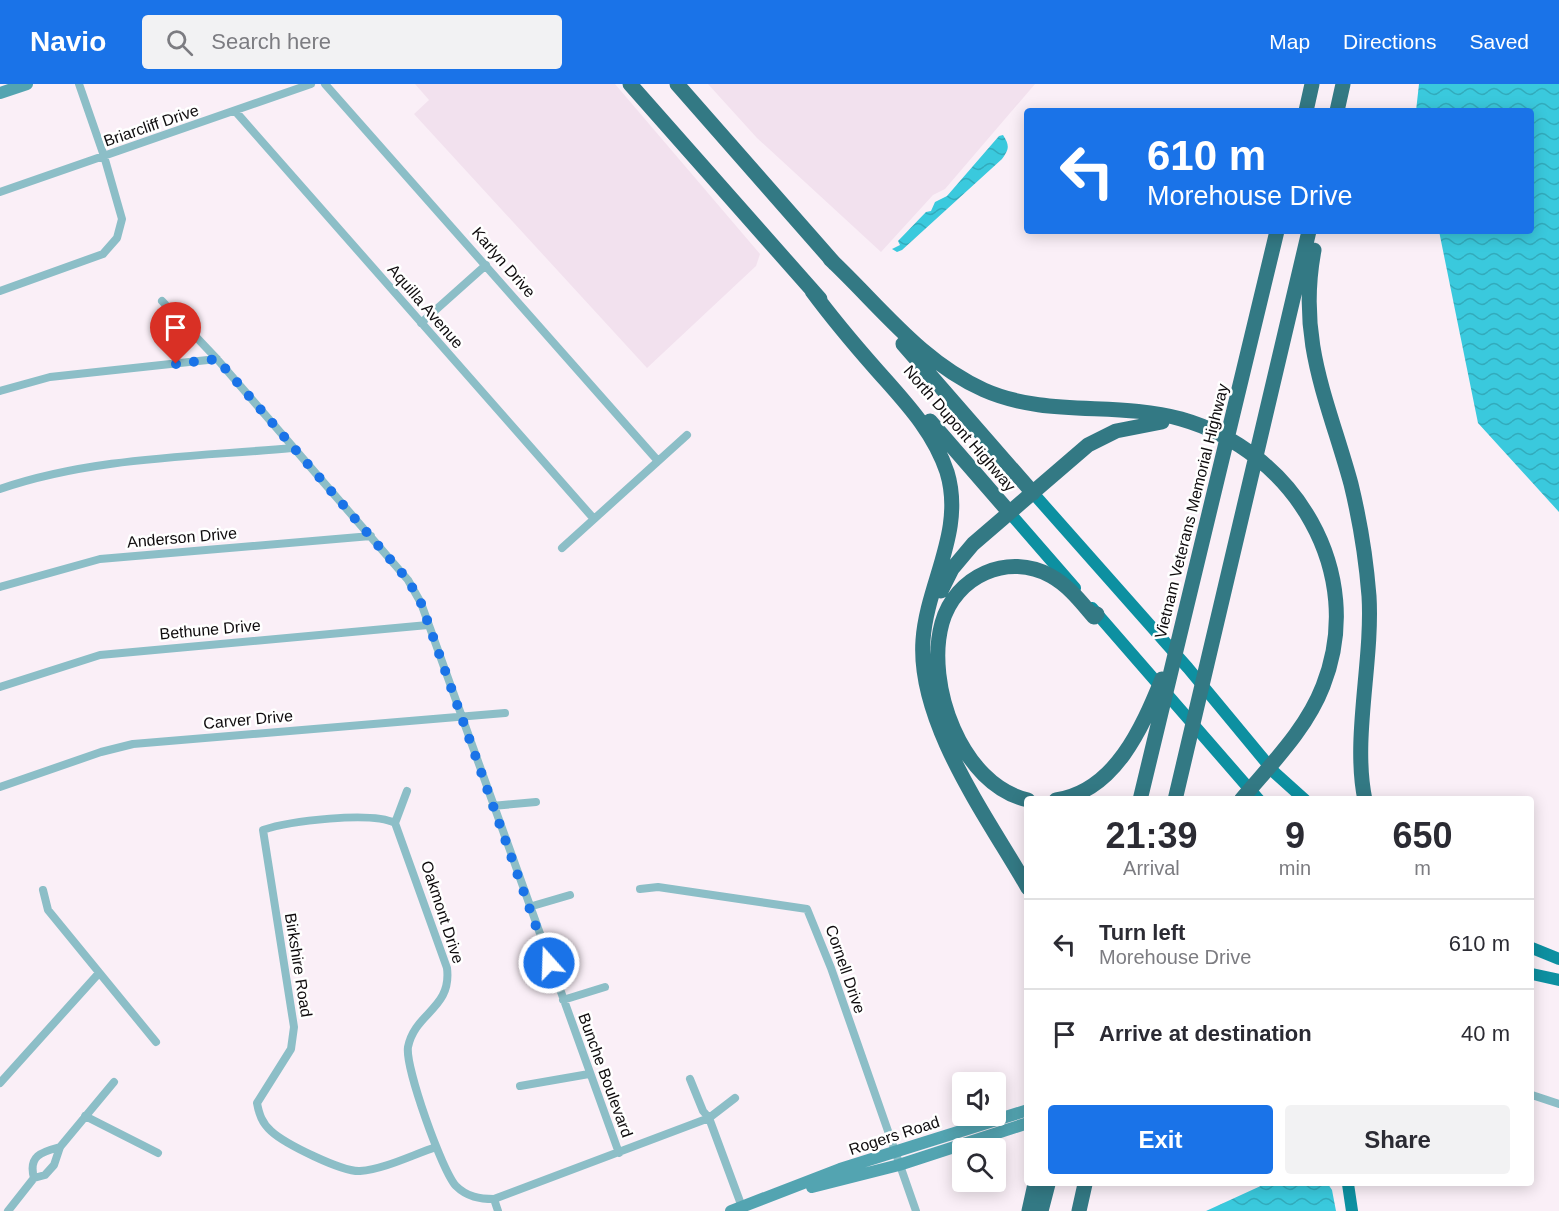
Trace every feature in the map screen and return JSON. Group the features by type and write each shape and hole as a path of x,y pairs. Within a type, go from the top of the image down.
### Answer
{"highway":[{"name":"North Dupont Highway","path":"630,84 1009,512"},
{"name":"North Dupont Highway","path":"677,84 1033,493"},
{"path":"1307,108 1312,84"},
{"path":"1338,108 1343,84"},
{"name":"Vietnam Veterans Memorial Highway","path":"1158,705 1180,635 1276,234"},
{"path":"1176,796 1308,234"},
{"path":"1318,234 1308,293 1310,338 1317,375 1352,491 1368,581 1370,637 1361,755 1365,796"},
{"path":"830,259 912,343 955,374 986,391 1035,405 1161,415 1204,428 1240,446 1279,476 1312,521 1329,568 1335,617 1329,666 1315,704 1288,744 1244,796"},
{"path":"812,291 837,325 927,428 947,472 952,499 952,525 924,631 923,660 926,676 934,710 952,754 1024,881"},
{"path":"926,676 930,625 944,583 968,549 1009,512 1088,445 1116,431 1158,422 1204,428"},
{"path":"1024,798 1010,794 988,781 972,763 962,745 948,709 940,672 939,641 945,615 953,598 972,580 995,569 1015,566 1034,569 1053,577 1069,590 1094,617 1097,614"},
{"path":"1067,796 1084,790 1114,766 1158,705"},
{"path":"1141,796 1158,705"},
{"path":"1029,1211 1035,1186"},
{"path":"1041,1211 1047,1186"},
{"path":"1079,1211 1085,1186"}],"main road":[{"name":"North Dupont Highway","path":"1033,493 1188,668 1275,773 1301,796"},
{"name":"North Dupont Highway","path":"1009,512 1255,796"},
{"path":"1228,765 1244,796"},
{"path":"1275,773 1295,796"},
{"path":"1536,951 1559,959"},
{"path":"1534,974 1559,980"},
{"path":"1348,1186 1352,1211"}],"street":[{"path":"0,93 27,84"},
{"path":"0,291 103,254 117,238 122,219 104,156 79,84"},
{"name":"Briarcliff Drive","path":"0,192 236,112 311,84"},
{"name":"Karlyn Drive","path":"325,84 658,461"},
{"name":"Aquilla Avenue","path":"236,112 594,519"},
{"path":"421,322 486,265"},
{"name":"Bunche Boulevard","path":"162,301 217,359 408,580 428,625 619,1154"},
{"path":"0,391 50,377 217,359"},
{"path":"562,548 687,435"},
{"path":"0,489 41,475 81,467 292,448"},
{"name":"Anderson Drive","path":"0,587 100,559 370,536"},
{"name":"Bethune Drive","path":"0,687 100,655 428,625"},
{"name":"Carver Drive","path":"0,787 101,752 133,744 505,713"},
{"path":"395,823 407,791"},
{"path":"492,806 536,802"},
{"name":"Birkshire Road","path":"395,823 384,818 365,818 283,823 263,830 294,1027 291,1049 257,1103 260,1116 270,1131 283,1140 349,1170 372,1168 436,1147"},
{"name":"Oakmont Drive","path":"395,823 447,968 446,994 436,1007 423,1017 408,1047 409,1063 436,1147 454,1184 465,1194 494,1199"},
{"name":"Cornell Drive","path":"640,889 658,887 807,909 831,968 916,1211"},
{"path":"43,890 48,910 156,1042"},
{"path":"529,907 570,895"},
{"path":"0,1083 99,973"},
{"path":"562,1000 605,987"},
{"path":"520,1086 589,1074"},
{"path":"690,1079 703,1111 709,1118 737,1209"},
{"path":"8,1211 34,1178 45,1175 54,1165 60,1147 114,1082"},
{"path":"1534,1096 1559,1104"},
{"path":"498,1211 494,1199 619,1154 709,1118 735,1098"},
{"name":"Rogers Road","path":"737,1209 895,1152 1024,1111"},
{"path":"86,1116 158,1153"},
{"name":"Rogers Road","path":"772,1196 899,1165 1024,1124"},
{"path":"34,1178 31,1167 33,1160 41,1154 60,1147"}],"shaded area":[{"path":"415,84 615,84 760,254 756,266 647,368 414,114 429,100"},
{"path":"708,84 1035,84 945,189 933,195 881,252 757,138"}],"water":[{"path":"1419,84 1559,84 1559,512 1478,423 1440,234 1534,234 1534,108 1416,108"},
{"path":"1003,135 1008,147 1002,159 902,250 897,252 892,249 900,245 898,241 926,212 931,211 935,202 947,196 999,136"},
{"path":"1261,1186 1329,1186 1336,1211 1206,1211"}],"route":[{"path":"176,364 217,359 408,580 421,603 549,963"}]}
